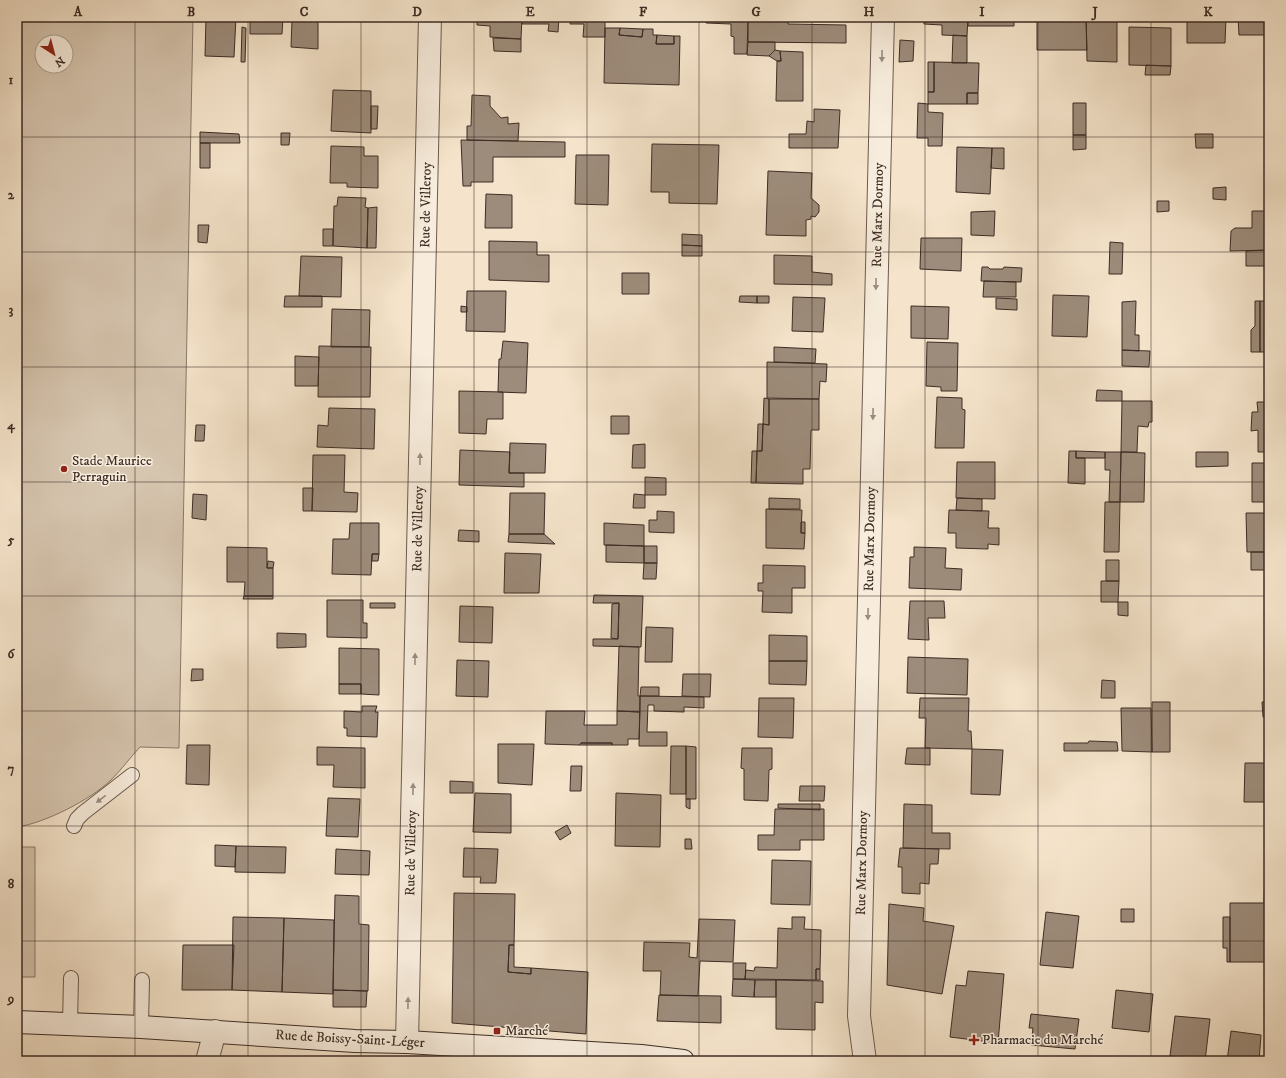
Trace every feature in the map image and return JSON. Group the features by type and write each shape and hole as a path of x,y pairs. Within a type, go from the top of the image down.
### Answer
{"street":[{"name":"Rue de Villeroy","path":"407,1042 430,17"},
{"name":"Rue Marx Dormoy","path":"865,1061 858,1016 883,17"},
{"name":"Rue de Boissy-Saint-Léger","path":"17,1022 215,1031 355,1041 407,1042 641,1056 683,1061"},
{"path":"207,1061 215,1031"}],"lane":[{"path":"74,826 83,813 132,775"},
{"path":"70,1025 71,978"},
{"path":"141,1027 142,980"}],"shaded area":[{"path":"17,17 193,17 179,748 140,747 102,788 67,810 28,825 17,827"},
{"path":"17,847 35,847 35,977 17,977"}],"building":[{"path":"206,17 236,17 234,57 205,56"},
{"path":"250,17 283,17 282,34 250,34"},
{"path":"456,17 522,17 521,39 490,37 490,26 477,25 477,18"},
{"path":"522,17 559,17 558,32 548,31 549,24 522,24"},
{"path":"571,17 605,17 605,37 583,37 584,24 570,24"},
{"path":"706,17 748,17 747,54 734,54 734,37 731,36 731,24 706,23"},
{"path":"748,17 788,17 788,24 846,25 846,43 748,42"},
{"path":"924,17 968,17 967,36 942,35 942,25 924,24"},
{"path":"968,17 1014,17 1014,26 968,26"},
{"path":"1037,17 1086,17 1087,50 1037,50"},
{"path":"1086,17 1117,17 1117,62 1087,61"},
{"path":"1187,17 1226,17 1225,43 1187,43"},
{"path":"1238,17 1269,17 1269,35 1239,35"},
{"path":"292,20 318,20 318,49 291,47"},
{"path":"242,27 246,28 245,62 241,62"},
{"path":"1129,27 1171,28 1171,66 1129,65"},
{"path":"605,28 620,28 619,35 642,37 643,29 653,29 653,35 657,35 656,44 674,44 674,36 680,36 679,85 604,83"},
{"path":"620,28 643,29 642,37 619,35"},
{"path":"657,35 674,36 674,44 656,44"},
{"path":"953,35 967,36 967,63 952,63"},
{"path":"493,38 521,39 521,52 494,51"},
{"path":"900,40 914,41 913,61 899,62"},
{"path":"748,42 775,42 775,50 769,56 747,55"},
{"path":"775,50 780,51 781,61 777,61 769,56"},
{"path":"780,51 803,52 803,101 776,101 777,61 781,61"},
{"path":"928,62 934,62 934,92 928,92"},
{"path":"934,62 979,63 978,93 967,93 967,104 928,104 928,92 934,92"},
{"path":"1146,65 1171,66 1170,75 1145,75"},
{"path":"333,90 371,91 371,133 331,131"},
{"path":"967,93 978,93 978,104 967,104"},
{"path":"472,95 490,96 490,106 501,118 508,117 508,124 519,123 518,141 467,140 467,126 471,126"},
{"path":"918,103 928,104 928,112 943,113 942,146 928,146 928,138 917,138"},
{"path":"1073,103 1086,103 1086,135 1073,135"},
{"path":"371,106 378,106 377,129 371,129"},
{"path":"814,109 840,110 838,148 789,148 789,134 806,134 807,121 814,122"},
{"path":"200,132 239,134 240,143 200,143"},
{"path":"281,133 290,133 289,145 281,145"},
{"path":"1195,134 1213,134 1213,148 1196,148"},
{"path":"1073,135 1086,135 1086,149 1073,150"},
{"path":"461,140 565,142 565,157 493,157 493,182 471,182 471,186 463,186"},
{"path":"200,143 210,143 210,168 200,168"},
{"path":"652,144 719,145 717,204 669,203 669,192 651,192"},
{"path":"331,146 364,147 364,156 378,156 378,188 347,187 347,183 330,183"},
{"path":"957,147 992,148 990,194 956,192"},
{"path":"992,148 1004,148 1004,169 991,168"},
{"path":"576,155 609,155 608,205 575,204"},
{"path":"768,171 812,173 811,198 819,205 819,212 815,217 811,216 811,219 806,220 806,236 766,235"},
{"path":"1226,187 1226,200 1213,199 1213,188"},
{"path":"486,194 512,195 512,228 485,228"},
{"path":"338,197 366,198 365,207 368,208 367,248 333,246 334,206 337,206"},
{"path":"1157,201 1169,201 1169,211 1157,212"},
{"path":"377,207 376,248 367,248 368,208"},
{"path":"995,211 994,236 971,235 971,212"},
{"path":"1252,211 1269,211 1269,250 1230,251 1231,231 1235,228 1252,228"},
{"path":"198,225 209,225 207,243 198,242"},
{"path":"323,229 333,229 333,246 323,246"},
{"path":"682,234 702,235 702,246 682,245"},
{"path":"921,238 962,238 961,271 920,269"},
{"path":"489,241 537,242 537,255 549,255 549,282 489,280"},
{"path":"1110,242 1123,243 1122,274 1109,274"},
{"path":"682,245 702,246 702,256 682,256"},
{"path":"1269,250 1269,266 1246,266 1246,251"},
{"path":"774,255 812,256 812,272 832,274 832,285 774,284"},
{"path":"301,256 342,257 341,297 299,296"},
{"path":"982,267 988,267 990,269 1003,269 1004,267 1022,268 1021,282 981,281"},
{"path":"622,273 649,273 649,294 622,294"},
{"path":"984,281 1016,282 1016,297 983,297"},
{"path":"467,291 506,291 505,332 466,331"},
{"path":"1053,295 1089,296 1087,337 1052,336"},
{"path":"285,296 322,296 322,307 284,307"},
{"path":"740,296 757,296 757,303 739,302"},
{"path":"757,296 769,296 769,303 757,303"},
{"path":"793,297 825,298 823,332 792,331"},
{"path":"996,298 1017,299 1017,310 996,309"},
{"path":"1136,301 1135,335 1139,335 1139,351 1122,350 1122,302"},
{"path":"1255,301 1260,301 1260,352 1251,352 1251,330 1255,326"},
{"path":"1260,301 1269,301 1269,352 1260,352"},
{"path":"461,306 467,307 467,312 461,312"},
{"path":"911,306 949,307 948,339 911,338"},
{"path":"332,309 370,310 369,347 331,347"},
{"path":"503,341 528,343 526,393 498,392 499,359 501,359"},
{"path":"927,342 958,343 957,391 941,391 941,387 926,386"},
{"path":"319,346 371,347 370,397 318,397"},
{"path":"774,347 816,349 815,363 774,362"},
{"path":"1122,350 1150,351 1149,367 1122,366"},
{"path":"295,356 319,357 318,386 295,386"},
{"path":"767,362 827,364 826,382 820,381 819,399 767,398"},
{"path":"1267,364 1269,364 1269,402 1267,402"},
{"path":"1097,390 1122,391 1122,401 1096,401"},
{"path":"459,391 503,392 503,419 487,419 486,434 459,433"},
{"path":"937,397 962,398 962,409 965,410 964,448 935,448"},
{"path":"764,398 769,399 769,425 763,424"},
{"path":"769,399 819,399 819,430 811,430 810,469 803,469 803,484 756,483 757,451 762,451 763,424 769,425"},
{"path":"1122,401 1152,401 1152,422 1149,422 1148,427 1138,426 1137,452 1121,452"},
{"path":"1257,402 1269,402 1269,452 1258,452 1258,430 1251,431 1252,412 1258,412"},
{"path":"329,408 375,409 374,449 317,447 318,425 328,426"},
{"path":"611,416 629,416 629,434 611,434"},
{"path":"758,424 763,424 762,451 757,451"},
{"path":"196,425 205,425 204,441 195,441"},
{"path":"510,443 546,444 545,473 509,473"},
{"path":"645,444 645,468 632,468 633,445"},
{"path":"460,450 510,452 509,473 524,473 524,487 459,485"},
{"path":"752,451 757,451 756,483 751,483"},
{"path":"1069,451 1076,451 1076,458 1085,458 1085,484 1068,483"},
{"path":"1076,451 1105,452 1105,458 1076,458"},
{"path":"1105,452 1121,452 1120,502 1109,502 1110,470 1105,470"},
{"path":"1121,452 1145,453 1144,502 1120,502"},
{"path":"1196,452 1228,452 1228,466 1196,467"},
{"path":"313,455 345,455 344,492 358,493 357,512 312,511"},
{"path":"957,462 995,462 995,499 956,498"},
{"path":"1252,463 1269,463 1269,502 1252,502"},
{"path":"645,477 666,478 666,495 645,495"},
{"path":"303,488 313,488 312,511 303,511"},
{"path":"510,493 545,493 544,534 509,534"},
{"path":"193,494 207,495 206,520 192,518"},
{"path":"634,494 645,495 645,508 633,508"},
{"path":"769,498 800,499 800,509 769,509"},
{"path":"957,498 982,499 982,511 956,510"},
{"path":"1105,502 1120,502 1119,552 1104,552"},
{"path":"766,509 802,510 801,533 805,533 804,549 766,548"},
{"path":"949,510 989,511 988,528 999,528 999,545 988,544 988,549 956,548 956,533 948,533"},
{"path":"657,511 674,512 674,533 649,532 649,520 657,520"},
{"path":"1246,513 1269,513 1269,552 1247,552"},
{"path":"801,522 805,522 805,533 801,533"},
{"path":"350,523 379,523 379,554 372,554 371,575 332,574 333,539 349,539"},
{"path":"604,523 644,525 644,546 604,545"},
{"path":"459,530 479,531 479,542 458,541"},
{"path":"509,534 544,534 555,544 508,542"},
{"path":"606,545 644,546 644,563 606,562"},
{"path":"644,546 657,546 657,563 644,563"},
{"path":"227,547 267,548 267,568 273,568 273,596 244,596 245,582 227,582"},
{"path":"914,547 946,548 945,568 962,569 961,590 909,588 910,557 914,557"},
{"path":"1251,552 1269,552 1269,570 1251,570"},
{"path":"505,553 541,554 539,593 504,593"},
{"path":"372,554 379,554 378,561 372,561"},
{"path":"1106,560 1119,560 1119,581 1106,581"},
{"path":"268,561 274,562 273,568 267,568"},
{"path":"644,563 657,563 656,579 643,579"},
{"path":"763,565 805,566 805,588 792,588 792,613 762,612 763,591 758,591 758,583 763,583"},
{"path":"1101,581 1119,581 1118,602 1101,602"},
{"path":"594,595 643,596 641,647 593,646 593,639 618,639 619,603 593,603"},
{"path":"244,596 273,596 273,599 243,599"},
{"path":"327,600 363,600 363,623 367,623 367,638 327,637"},
{"path":"910,601 944,601 945,618 928,618 929,640 908,639"},
{"path":"1118,602 1128,602 1128,616 1118,615"},
{"path":"370,603 395,603 395,608 370,608"},
{"path":"619,603 618,639 611,638 612,604"},
{"path":"460,606 493,607 492,643 459,642"},
{"path":"646,627 673,628 672,662 645,662"},
{"path":"277,633 306,634 306,647 277,648"},
{"path":"769,635 807,636 807,661 769,661"},
{"path":"619,646 639,647 638,696 640,696 640,712 617,711"},
{"path":"339,648 379,649 379,695 361,694 361,684 339,684"},
{"path":"908,657 968,659 967,695 907,693"},
{"path":"457,660 489,661 488,697 456,696"},
{"path":"769,661 807,661 806,685 769,684"},
{"path":"192,669 203,669 203,680 191,681"},
{"path":"683,674 711,674 710,697 682,696"},
{"path":"1102,680 1115,681 1115,698 1101,698"},
{"path":"339,684 361,684 361,694 339,694"},
{"path":"641,687 659,687 659,696 640,696"},
{"path":"640,696 704,697 704,708 684,707 684,712 654,711 654,705 648,705 647,732 667,732 667,746 639,746"},
{"path":"759,698 794,698 793,738 758,737"},
{"path":"920,698 969,698 968,731 971,731 972,749 925,748 926,718 919,718"},
{"path":"1152,702 1170,702 1170,752 1152,752"},
{"path":"1262,702 1269,702 1269,717 1263,717"},
{"path":"362,706 377,706 375,712 378,712 377,737 347,736 347,728 344,728 344,711 362,712"},
{"path":"1121,708 1151,708 1152,752 1122,751"},
{"path":"546,711 585,711 584,725 617,725 617,711 640,712 639,739 628,739 628,745 612,745 612,743 581,743 579,745 545,744"},
{"path":"1089,741 1117,742 1118,751 1064,751 1064,743 1088,743"},
{"path":"581,743 612,743 612,745 579,745"},
{"path":"498,744 534,744 532,785 498,783"},
{"path":"187,745 210,745 209,785 186,784"},
{"path":"671,746 686,746 686,794 670,794"},
{"path":"686,746 696,747 696,799 686,799"},
{"path":"317,747 365,748 365,788 333,787 334,765 317,765"},
{"path":"742,748 772,748 772,769 769,770 768,801 744,800 744,769 741,768"},
{"path":"907,748 930,748 930,765 905,764"},
{"path":"972,749 1003,750 1000,795 971,794"},
{"path":"1245,763 1269,763 1269,802 1244,802"},
{"path":"571,766 582,766 581,791 570,791"},
{"path":"450,781 473,782 473,793 450,793"},
{"path":"800,786 825,786 824,801 799,801"},
{"path":"475,793 511,794 511,833 473,832"},
{"path":"616,793 661,795 660,847 615,846"},
{"path":"328,798 360,799 358,837 326,836"},
{"path":"686,799 690,799 690,809 686,807"},
{"path":"778,804 820,804 820,810 778,808"},
{"path":"904,804 932,805 932,833 950,833 950,849 903,848"},
{"path":"775,809 824,809 824,840 800,840 800,850 758,850 758,835 774,835"},
{"path":"567,825 571,833 560,840 555,832"},
{"path":"685,839 691,839 692,849 685,849"},
{"path":"215,845 236,846 235,867 215,866"},
{"path":"236,846 286,847 285,873 235,872"},
{"path":"464,848 498,849 496,883 480,883 481,877 463,877"},
{"path":"900,848 939,849 938,864 930,864 929,884 920,883 920,894 902,893 902,867 898,867"},
{"path":"336,849 370,851 369,875 335,874"},
{"path":"772,860 811,861 810,905 771,904"},
{"path":"1265,869 1269,869 1269,903 1264,903"},
{"path":"454,893 515,894 514,945 509,945 508,972 531,974 531,968 588,972 586,1034 452,1023"},
{"path":"335,895 359,896 359,924 369,925 368,991 333,990"},
{"path":"1230,903 1269,903 1269,962 1230,962"},
{"path":"889,904 924,908 923,921 954,926 942,994 887,985"},
{"path":"1121,909 1134,909 1134,922 1121,922"},
{"path":"1046,912 1079,916 1073,968 1040,965"},
{"path":"233,917 284,918 282,992 232,990"},
{"path":"792,917 805,917 804,929 821,930 820,969 816,969 816,980 745,979 746,970 754,971 755,967 777,968 778,928 792,929"},
{"path":"1223,917 1230,917 1230,962 1227,962 1227,948 1223,948"},
{"path":"284,918 334,920 333,994 282,992"},
{"path":"699,919 735,920 733,962 700,961 698,996 660,995 661,971 643,971 644,942 690,943 689,957 697,958"},
{"path":"183,945 234,945 232,990 182,990"},
{"path":"509,945 514,945 514,967 531,968 531,974 508,972"},
{"path":"733,963 746,963 745,979 733,979"},
{"path":"816,969 820,969 820,980 816,980"},
{"path":"968,971 1004,974 998,1043 950,1037 956,985 966,986"},
{"path":"733,979 755,980 754,997 732,996"},
{"path":"755,980 776,980 776,997 754,997"},
{"path":"776,980 823,981 823,1003 815,1002 815,1030 776,1029"},
{"path":"333,990 367,991 366,1007 333,1007"},
{"path":"1116,990 1153,994 1149,1032 1112,1028"},
{"path":"659,995 721,996 721,1023 657,1021"},
{"path":"1031,1014 1079,1019 1075,1049 1031,1045 1033,1028 1029,1028"},
{"path":"1175,1016 1210,1019 1205,1061 1170,1056"},
{"path":"1231,1031 1261,1035 1259,1061 1227,1061"}],"place":[{"name":"Stade Maurice Perraguin","path":"64,469"},
{"name":"Marché","path":"497,1031"},
{"name":"Pharmacie du Marché","path":"974,1040"}]}
